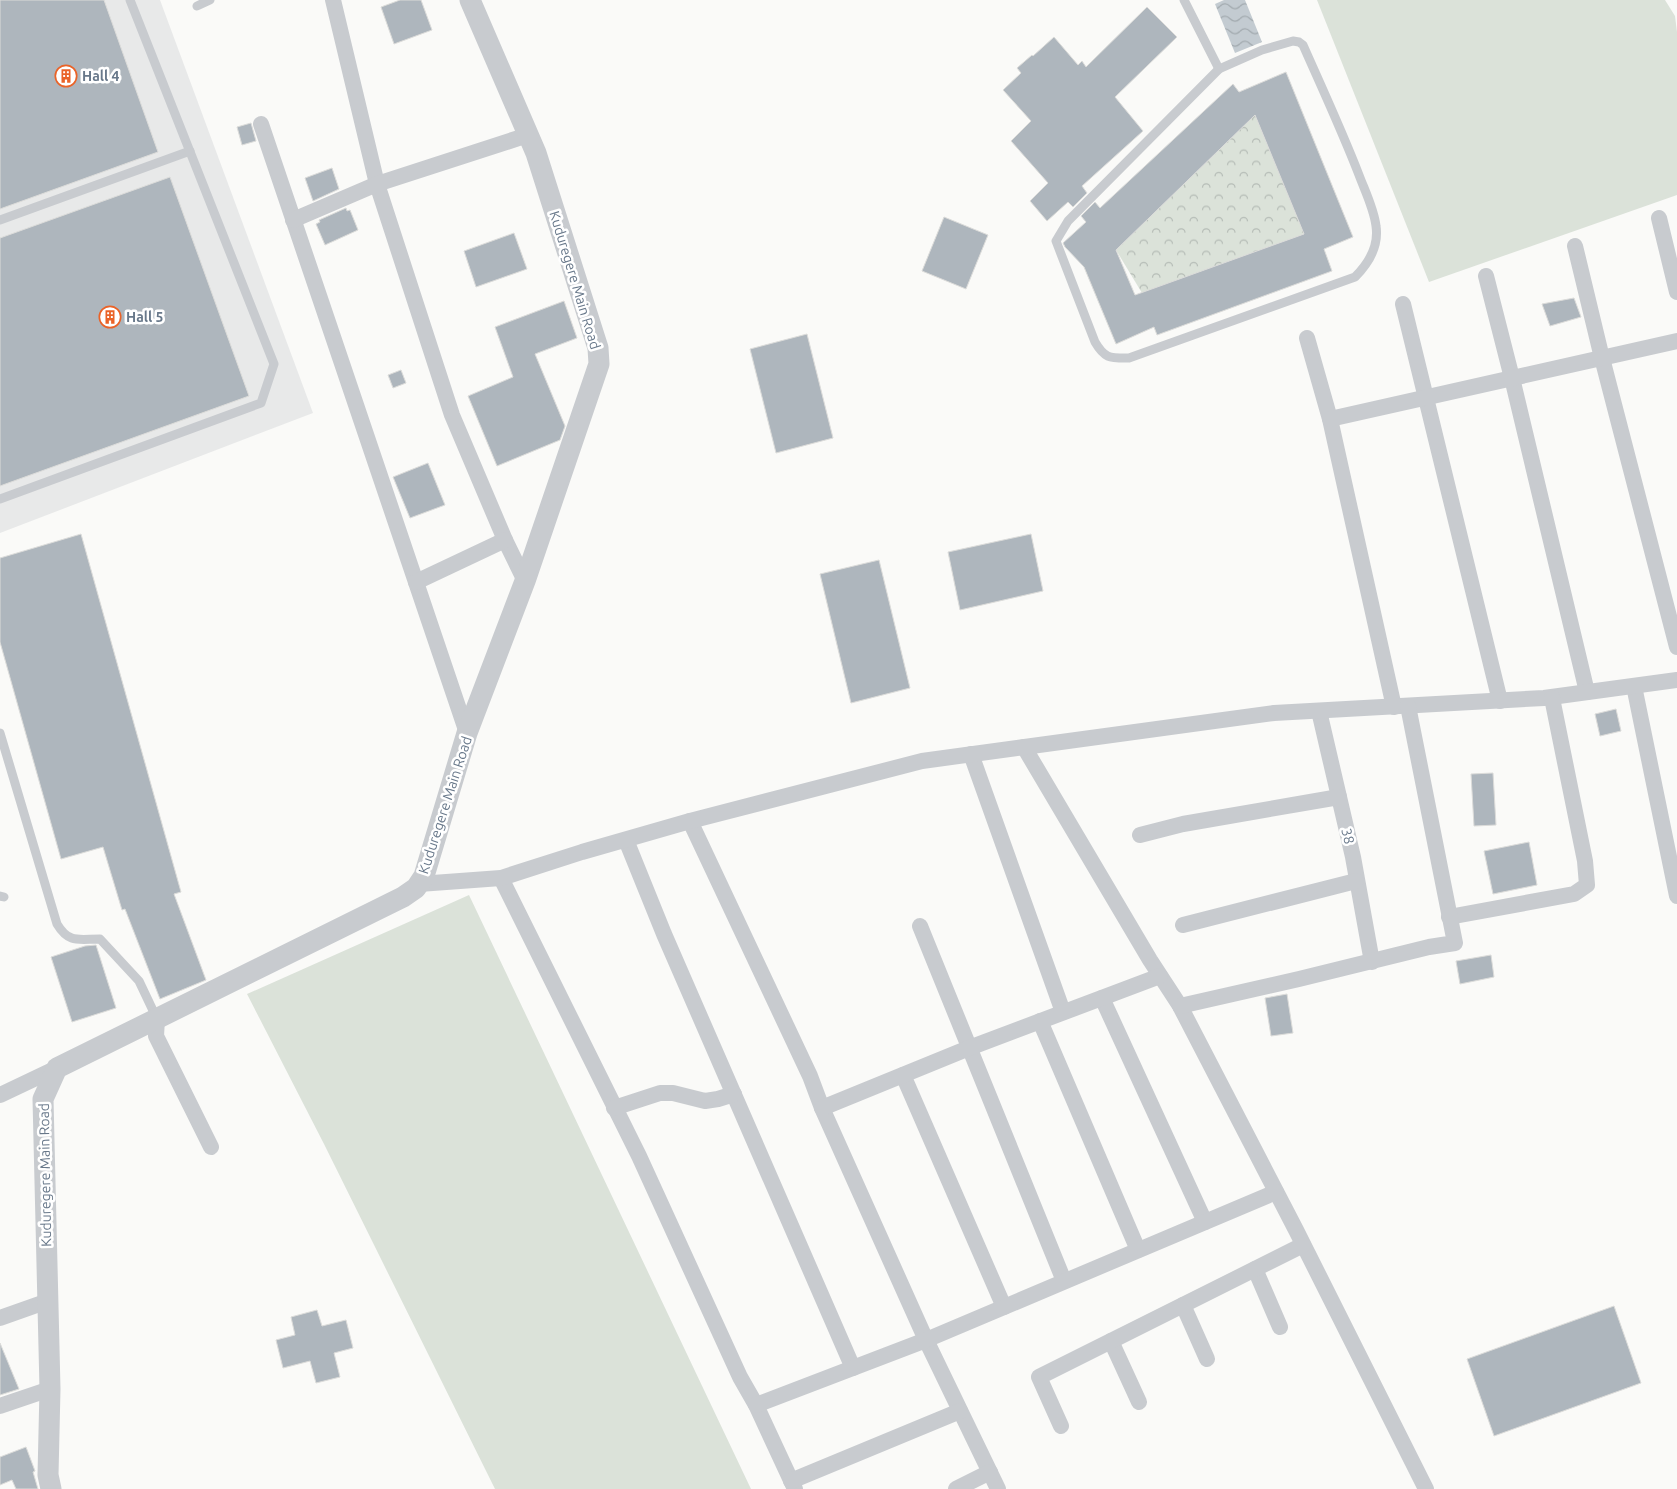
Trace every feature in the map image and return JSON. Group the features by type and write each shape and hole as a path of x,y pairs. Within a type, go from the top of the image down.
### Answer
{"street":[{"path":"333,0 377,184 452,415 505,540 525,581"},
{"name":"Kuduregere Main Road","path":"51,1489 48,1475 50,1389 43,1099 57,1068 403,897 416,888 424,876 467,732 525,581 599,364 598,348 536,153 470,0"},
{"path":"261,124 467,732"},
{"path":"293,220 377,184 528,135"},
{"path":"1658,218 1677,292"},
{"path":"1575,246 1677,647"},
{"path":"1486,276 1588,692"},
{"path":"1403,304 1500,701"},
{"path":"1180,1006 1456,943 1401,706 1330,419 1307,338"},
{"path":"1330,419 1677,341"},
{"path":"416,582 505,540"},
{"path":"418,884 500,878 690,821 922,760 1274,713 1552,698 1677,680"},
{"path":"1634,686 1677,896"},
{"path":"1449,917 1574,894 1587,885 1585,861 1552,698"},
{"name":"38","path":"1319,711 1352,857 1372,962"},
{"path":"1024,747 1160,976 1180,1006 1426,1489"},
{"path":"971,754 1063,1012"},
{"path":"1140,835 1183,824 1339,797"},
{"path":"690,821 810,1076 822,1108 926,1340 998,1489"},
{"path":"626,840 664,934 854,1368"},
{"path":"500,878 639,1156 740,1377 756,1405 793,1485 960,1411"},
{"path":"1183,926 1356,881"},
{"path":"920,926 1064,1281"},
{"path":"822,1108 969,1048 1160,976"},
{"path":"1102,998 1205,1222"},
{"path":"157,1019 156,1036 212,1147"},
{"path":"1040,1021 1138,1250"},
{"path":"0,1095 57,1068"},
{"path":"903,1075 1004,1307"},
{"path":"614,1108 660,1093 674,1093 705,1101 734,1094"},
{"path":"756,1405 926,1340 1276,1192"},
{"path":"1061,1426 1039,1377 1303,1245"},
{"path":"1255,1269 1280,1327"},
{"path":"0,1318 48,1301"},
{"path":"1183,1305 1207,1359"},
{"path":"1111,1341 1139,1402"},
{"path":"0,1406 50,1389"},
{"path":"956,1489 990,1472"}],"lane":[{"path":"0,499 261,403 274,364 130,0"},
{"path":"197,6 210,0"},
{"path":"1184,0 1219,69"},
{"path":"1293,41 1303,45 1348,146 1368,199 1376,226 1374,250 1367,265 1355,277 1129,358 1109,358 1100,351 1094,342 1056,242 1068,221 1219,69 1262,50 1293,41"},
{"path":"0,220 190,151"},
{"path":"0,733 57,924 66,937 73,940 100,939 107,945 113,955 139,981 157,1019"}],"shaded area":[{"path":"0,0 160,0 313,413 0,533"}],"green space":[{"path":"1317,0 1665,0 1675,16 1677,32 1677,195 1429,282"},
{"path":"1255,115 1304,234 1142,293 1116,250"},
{"path":"469,895 751,1489 495,1489 324,1144 247,994"}],"water":[{"path":"1224,0 1245,0 1262,42 1235,53 1215,4"}],"building":[{"name":"Hall 4","path":"0,0 104,0 158,152 0,209"},
{"path":"400,0 421,0 432,30 394,44 381,7"},
{"path":"1147,7 1177,37 1115,97 1143,131 1082,186 1087,193 1073,207 1068,202 1047,221 1030,201 1048,183 1011,141 1031,121 1003,90 1021,73 1017,68 1054,37 1078,65 1082,61 1086,67"},
{"path":"1286,72 1353,237 1324,249 1332,271 1157,335 1154,327 1116,344 1084,267 1063,243 1086,222 1081,216 1095,202 1100,208 1233,84 1239,92","holes":["1255,115 1304,234 1135,295 1116,250"]},
{"path":"251,123 256,141 242,145 237,127"},
{"path":"332,168 339,189 313,201 305,178"},
{"name":"Hall 5","path":"170,177 249,396 0,486 0,238"},
{"path":"346,208 347,211 350,210 358,230 325,245 316,224 320,222 319,220"},
{"path":"944,217 988,235 966,289 922,271"},
{"path":"514,233 527,269 476,287 464,251"},
{"path":"1574,298 1581,317 1550,326 1542,304"},
{"path":"564,301 577,338 535,354 565,426 560,440 497,466 468,396 513,377 495,327"},
{"path":"807,334 833,438 776,453 750,349"},
{"path":"401,370 406,383 393,388 388,375"},
{"path":"428,463 445,505 410,518 393,477"},
{"path":"81,534 181,892 174,894 206,980 160,999 125,909 122,910 103,847 61,859 0,642 0,558"},
{"path":"1031,534 1043,591 960,610 948,552"},
{"path":"879,560 910,688 851,703 820,574"},
{"path":"1616,709 1621,731 1600,736 1595,714"},
{"path":"1493,773 1496,825 1474,826 1471,774"},
{"path":"1529,842 1537,885 1493,894 1484,851"},
{"path":"96,945 116,1008 72,1022 51,957 85,946"},
{"path":"1491,955 1494,977 1460,984 1456,961"},
{"path":"1287,994 1293,1033 1271,1036 1265,998"},
{"path":"1614,1306 1641,1383 1494,1436 1467,1359"},
{"path":"317,1310 322,1326 346,1320 353,1348 334,1353 340,1377 316,1383 310,1361 283,1368 276,1340 295,1335 291,1317"},
{"path":"0,1343 19,1389 0,1395"},
{"path":"26,1447 35,1471 33,1472 38,1489 16,1489 12,1480 0,1485 0,1457"}],"place":[{"name":"Hall 4","path":"66,76"},
{"name":"Hall 5","path":"110,317"}]}
